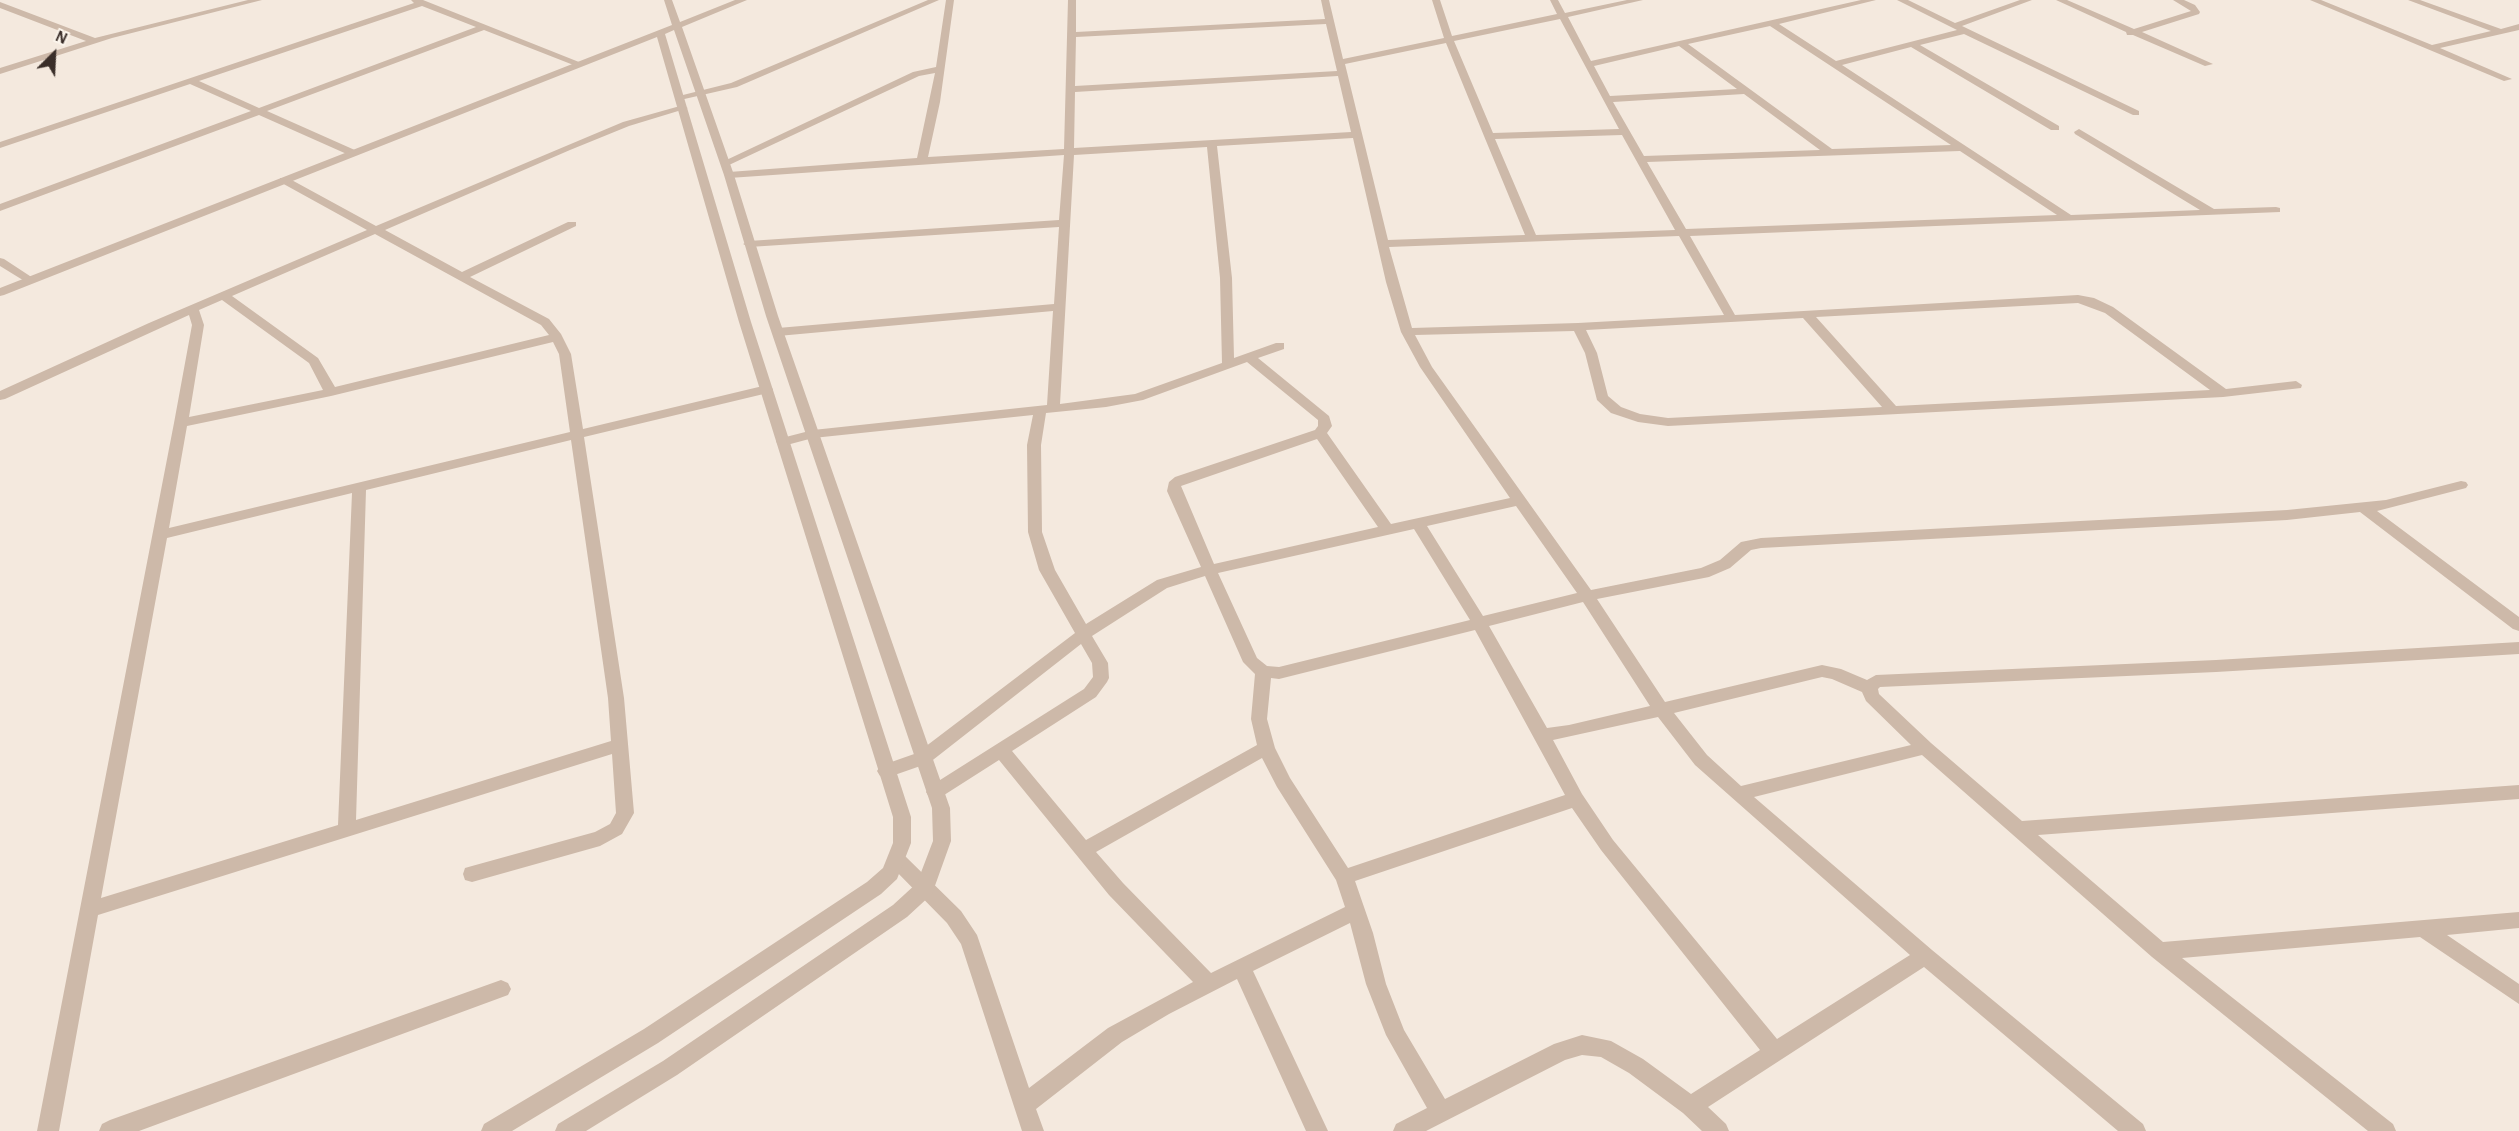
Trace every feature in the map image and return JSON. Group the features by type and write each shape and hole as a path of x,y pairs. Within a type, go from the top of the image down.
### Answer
{"street":[{"path":"203,0 220,10"},
{"path":"0,71 95,41 258,0"},
{"path":"566,1131 670,1068 900,911 925,888 942,841 941,807 778,332 679,25 668,0"},
{"path":"0,292 743,0"},
{"path":"0,396 193,309 566,148 702,94 782,67 935,0"},
{"path":"922,161 940,69 950,0"},
{"path":"935,792 1090,693 1101,678 1100,663 1085,633 1047,570 1035,532 1034,445 1046,409 1060,307 1069,152 1072,0"},
{"path":"1325,0 1383,244 1407,332 1426,367 1587,596 1660,709 1701,760 1738,794 1925,956 2135,1131"},
{"path":"1436,0 1449,39 1531,237"},
{"path":"1554,0 1625,132 1732,319"},
{"path":"1070,89 1341,68 1449,39 1639,0"},
{"path":"1589,64 1872,0"},
{"path":"1901,0 2136,113"},
{"path":"1956,25 2028,0"},
{"path":"2060,0 2130,33 2208,64"},
{"path":"2130,33 2196,12 2192,7 2176,0"},
{"path":"2314,0 2507,80"},
{"path":"2324,4 2346,0"},
{"path":"2412,0 2500,32"},
{"path":"0,145 418,1 579,64"},
{"path":"0,5 95,41"},
{"path":"1071,35 1330,21"},
{"path":"1773,24 1964,147 2069,218"},
{"path":"0,208 484,27"},
{"path":"2430,48 2519,27"},
{"path":"1837,64 1967,30"},
{"path":"492,1131 651,1036 874,888 890,873 902,843 902,817 783,442 660,32"},
{"path":"1682,44 1828,152"},
{"path":"1912,44 2055,128"},
{"path":"727,169 916,75 940,69"},
{"path":"189,80 352,153"},
{"path":"1607,99 1746,91"},
{"path":"1489,136 1625,132"},
{"path":"2079,132 2213,213"},
{"path":"727,169 922,161 1357,135"},
{"path":"1212,144 1226,278 1228,364"},
{"path":"1641,159 1964,147"},
{"path":"284,180 545,322 557,337 565,354 616,698 625,813 616,829 600,838 472,874"},
{"path":"1383,244 2276,210"},
{"path":"749,244 1065,223"},
{"path":"460,277 572,224"},
{"path":"0,261 30,280"},
{"path":"224,296 314,361 331,392"},
{"path":"1407,332 1578,327 2062,299 2090,301 2109,310 2223,393"},
{"path":"778,332 1060,307"},
{"path":"48,1131 181,423 198,325 193,309"},
{"path":"1807,315 1893,411"},
{"path":"1578,327 1591,353 1602,397 1616,410 1638,418 1668,422 2223,393 2296,385"},
{"path":"181,423 331,392 557,337"},
{"path":"783,442 813,434 1138,397 1280,346"},
{"path":"1248,356 1324,418 1325,426 1320,433 1265,449 1174,485 1174,491 1251,662 1263,672 1279,673 1587,596 1704,573 1725,564 1746,546 1761,543 2287,515 2364,508 2421,497 2461,485"},
{"path":"160,535 767,389"},
{"path":"1320,433 1388,531"},
{"path":"346,830 359,487"},
{"path":"886,771 923,758 1085,633 1162,584 1209,570 1520,500"},
{"path":"2364,508 2519,625"},
{"path":"1419,524 1480,624 1576,799 1607,845 1775,1052"},
{"path":"1869,688 1876,681 2192,667 2519,648"},
{"path":"1542,735 1569,732 1822,671 1835,673 1869,688 1872,697 1926,748 2158,951 2385,1131"},
{"path":"1263,672 1259,719 1266,748 1283,782 1344,877 1376,984 1396,1035 1441,1112"},
{"path":"90,910 620,746"},
{"path":"1084,849 1266,748"},
{"path":"1738,794 1926,748"},
{"path":"1001,750 1116,889 1209,985"},
{"path":"2018,829 2519,792"},
{"path":"1344,877 1576,799"},
{"path":"897,860 954,917 970,941 1033,1131"},
{"path":"1024,1105 1115,1035 1162,1007 1355,911"},
{"path":"2158,951 2519,920"},
{"path":"2421,927 2519,995"},
{"path":"1691,1106 1925,956"},
{"path":"1242,968 1317,1131"},
{"path":"110,1131 501,989"},
{"path":"1404,1131 1561,1051 1582,1045 1604,1048 1636,1066 1691,1106 1718,1131"}]}
